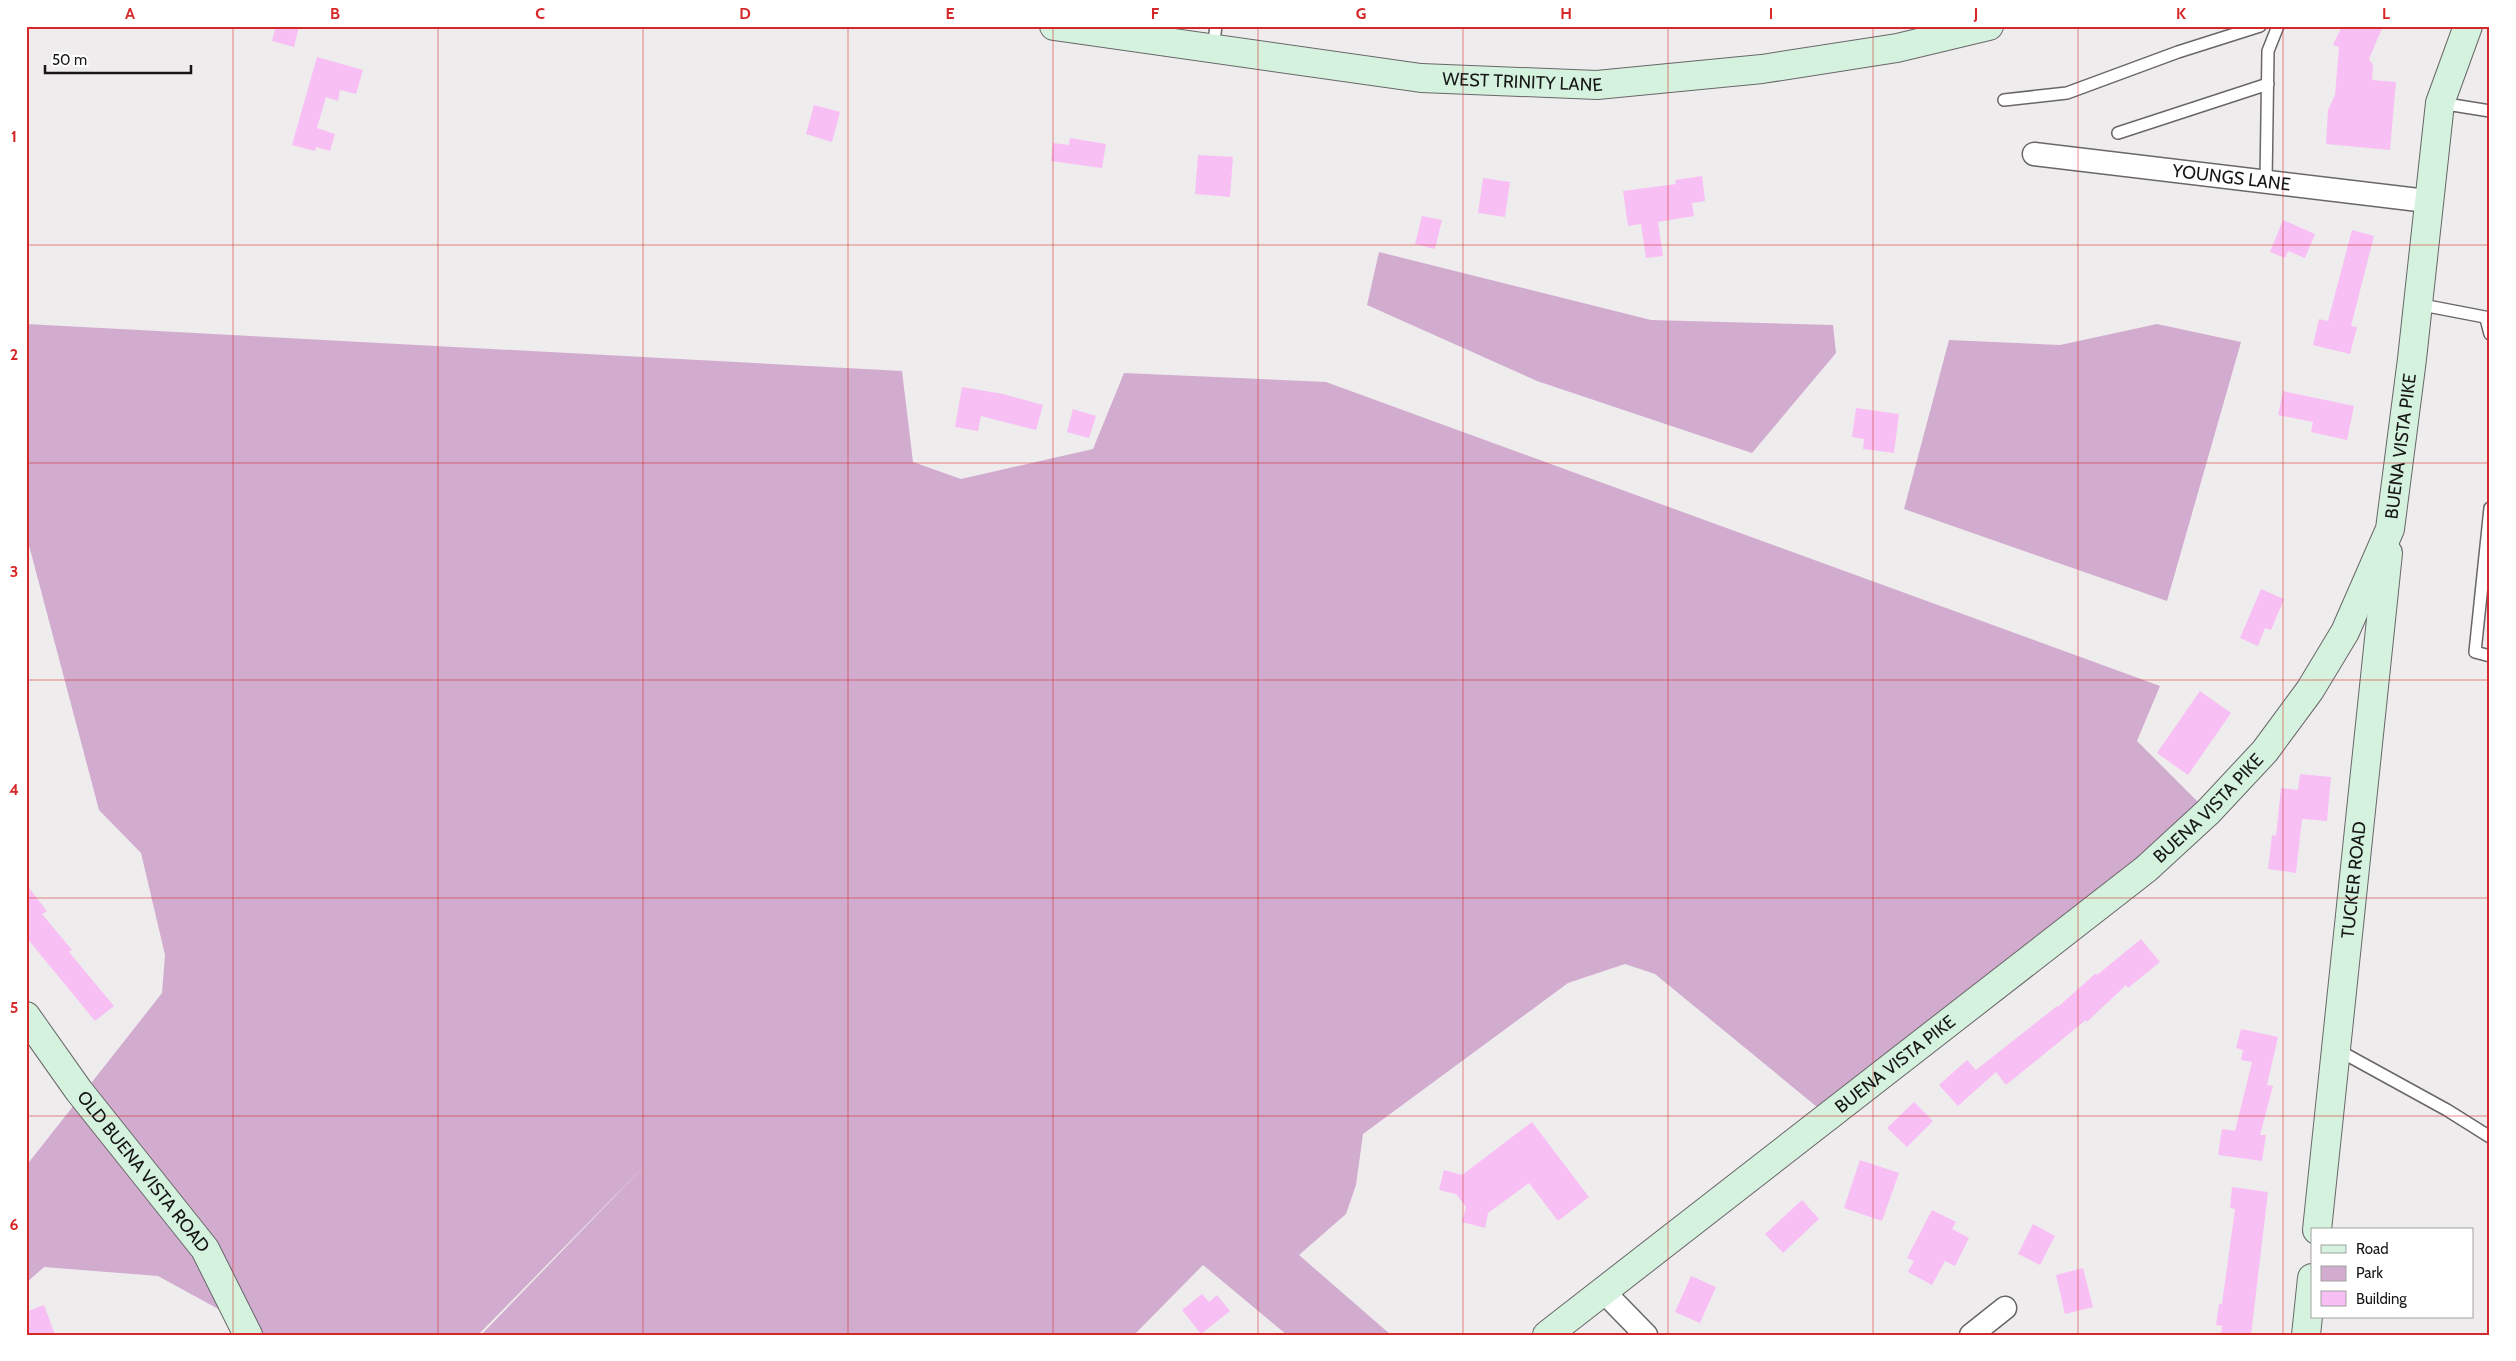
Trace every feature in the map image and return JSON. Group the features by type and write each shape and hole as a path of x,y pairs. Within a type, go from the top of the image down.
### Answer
{"main road":[{"name":"WEST TRINITY LANE","path":"1054,26 1214,37 1421,78 1597,85 1791,64 1897,48 1989,26"},
{"name":"BUENA VISTA PIKE","path":"1547,1335 2146,868 2208,812 2265,751 2310,690 2345,632 2390,529 2440,103 2468,26"},
{"name":"TUCKER ROAD","path":"2317,1228 2390,529"},
{"name":"OLD BUENA VISTA ROAD","path":"26,1016 79,1091 205,1249 248,1335"},
{"path":"2306,1335 2311,1288"}],"street":[{"name":"YOUNGS LANE","path":"2034,154 2427,201"},
{"path":"1603,1291 1646,1335"},
{"path":"1971,1335 2005,1308"}],"lane":[{"path":"2004,100 2067,93 2178,52 2260,26"},
{"path":"2266,182 2268,51 2278,26"},
{"path":"2118,134 2268,84"},
{"path":"2440,103 2490,111"},
{"path":"2417,304 2488,318 2490,334"},
{"path":"2490,508 2474,652 2490,656"},
{"path":"2336,1049 2447,1110 2490,1137"}],"green space":[{"path":"1379,252 1651,320 1833,325 1836,353 1752,453 1537,381 1367,305"},
{"path":"26,324 902,371 913,462 961,479 1093,449 1124,373 1326,382 2160,686 2137,741 2208,812 1828,1116 1655,974 1625,964 1568,983 1363,1134 1356,1185 1346,1214 1299,1255 1391,1335 1287,1335 1203,1265 1134,1335 481,1335 648,1162 478,1335 248,1335 242,1322 158,1276 44,1267 26,1283 26,1166 162,993 165,955 141,853 99,810 26,534"},
{"path":"2157,324 2241,342 2167,601 1904,509 1949,340 2060,345"}],"building":[{"path":"276,26 299,26 294,47 272,41"},
{"path":"2342,26 2383,26 2369,59 2373,65 2372,80 2396,82 2390,150 2326,144 2328,110 2335,95 2339,47 2333,45"},
{"path":"317,57 363,70 356,94 340,90 338,101 326,97 317,128 335,134 330,151 316,147 315,151 292,145"},
{"path":"814,105 840,112 832,142 806,134"},
{"path":"1070,138 1106,144 1102,168 1051,161 1053,143 1069,145"},
{"path":"1198,155 1233,157 1230,197 1195,194"},
{"path":"1702,176 1705,201 1692,203 1694,216 1658,222 1663,256 1646,258 1641,224 1628,226 1623,191 1676,184 1675,180"},
{"path":"1483,178 1510,182 1505,217 1478,213"},
{"path":"1422,216 1442,220 1435,249 1415,244"},
{"path":"2283,220 2315,234 2305,258 2288,251 2285,258 2270,252"},
{"path":"2352,230 2374,236 2351,326 2357,327 2350,354 2313,345 2319,319 2328,321"},
{"path":"962,387 1003,394 1043,405 1036,430 981,416 978,431 955,427"},
{"path":"2283,391 2354,406 2347,440 2311,432 2313,422 2278,415"},
{"path":"1856,408 1899,414 1894,453 1863,449 1864,439 1852,437"},
{"path":"1073,409 1096,416 1089,438 1067,432"},
{"path":"2261,589 2284,599 2271,630 2265,628 2258,646 2240,638"},
{"path":"2200,691 2231,713 2188,775 2157,753"},
{"path":"2300,774 2331,777 2327,821 2302,819 2296,873 2268,869 2272,835 2276,836 2281,788 2298,790"},
{"path":"26,884 47,911 42,914 72,950 69,952 114,1006 95,1021 26,937"},
{"path":"2141,939 2160,962 2128,988 2126,985 2087,1022 2086,1020 2006,1085 1996,1072 1958,1106 1939,1085 1967,1060 1976,1070 2058,1007 2096,973 2097,975"},
{"path":"2241,1029 2278,1037 2267,1085 2273,1086 2260,1135 2266,1135 2262,1161 2218,1155 2222,1129 2235,1131 2252,1062 2241,1060 2243,1050 2236,1048"},
{"path":"1914,1102 1933,1121 1907,1147 1887,1128"},
{"path":"1532,1122 1589,1197 1558,1221 1529,1183 1488,1213 1485,1228 1462,1222 1466,1207 1456,1194 1439,1190 1444,1170 1462,1175"},
{"path":"1860,1160 1899,1173 1882,1221 1844,1208"},
{"path":"2232,1187 2268,1192 2251,1335 2221,1335 2222,1326 2216,1325 2219,1304 2222,1304 2235,1209 2230,1208"},
{"path":"1802,1200 1819,1219 1783,1253 1765,1234"},
{"path":"1932,1210 1956,1222 1952,1229 1969,1238 1955,1266 1945,1261 1932,1285 1908,1272 1914,1261 1907,1258"},
{"path":"2033,1224 2055,1236 2040,1265 2018,1254"},
{"path":"2083,1268 2093,1307 2065,1314 2056,1275"},
{"path":"1691,1276 1716,1287 1700,1323 1675,1312"},
{"path":"1202,1294 1209,1302 1217,1295 1230,1311 1201,1334 1182,1310"},
{"path":"44,1305 55,1335 26,1335 26,1312"}]}
